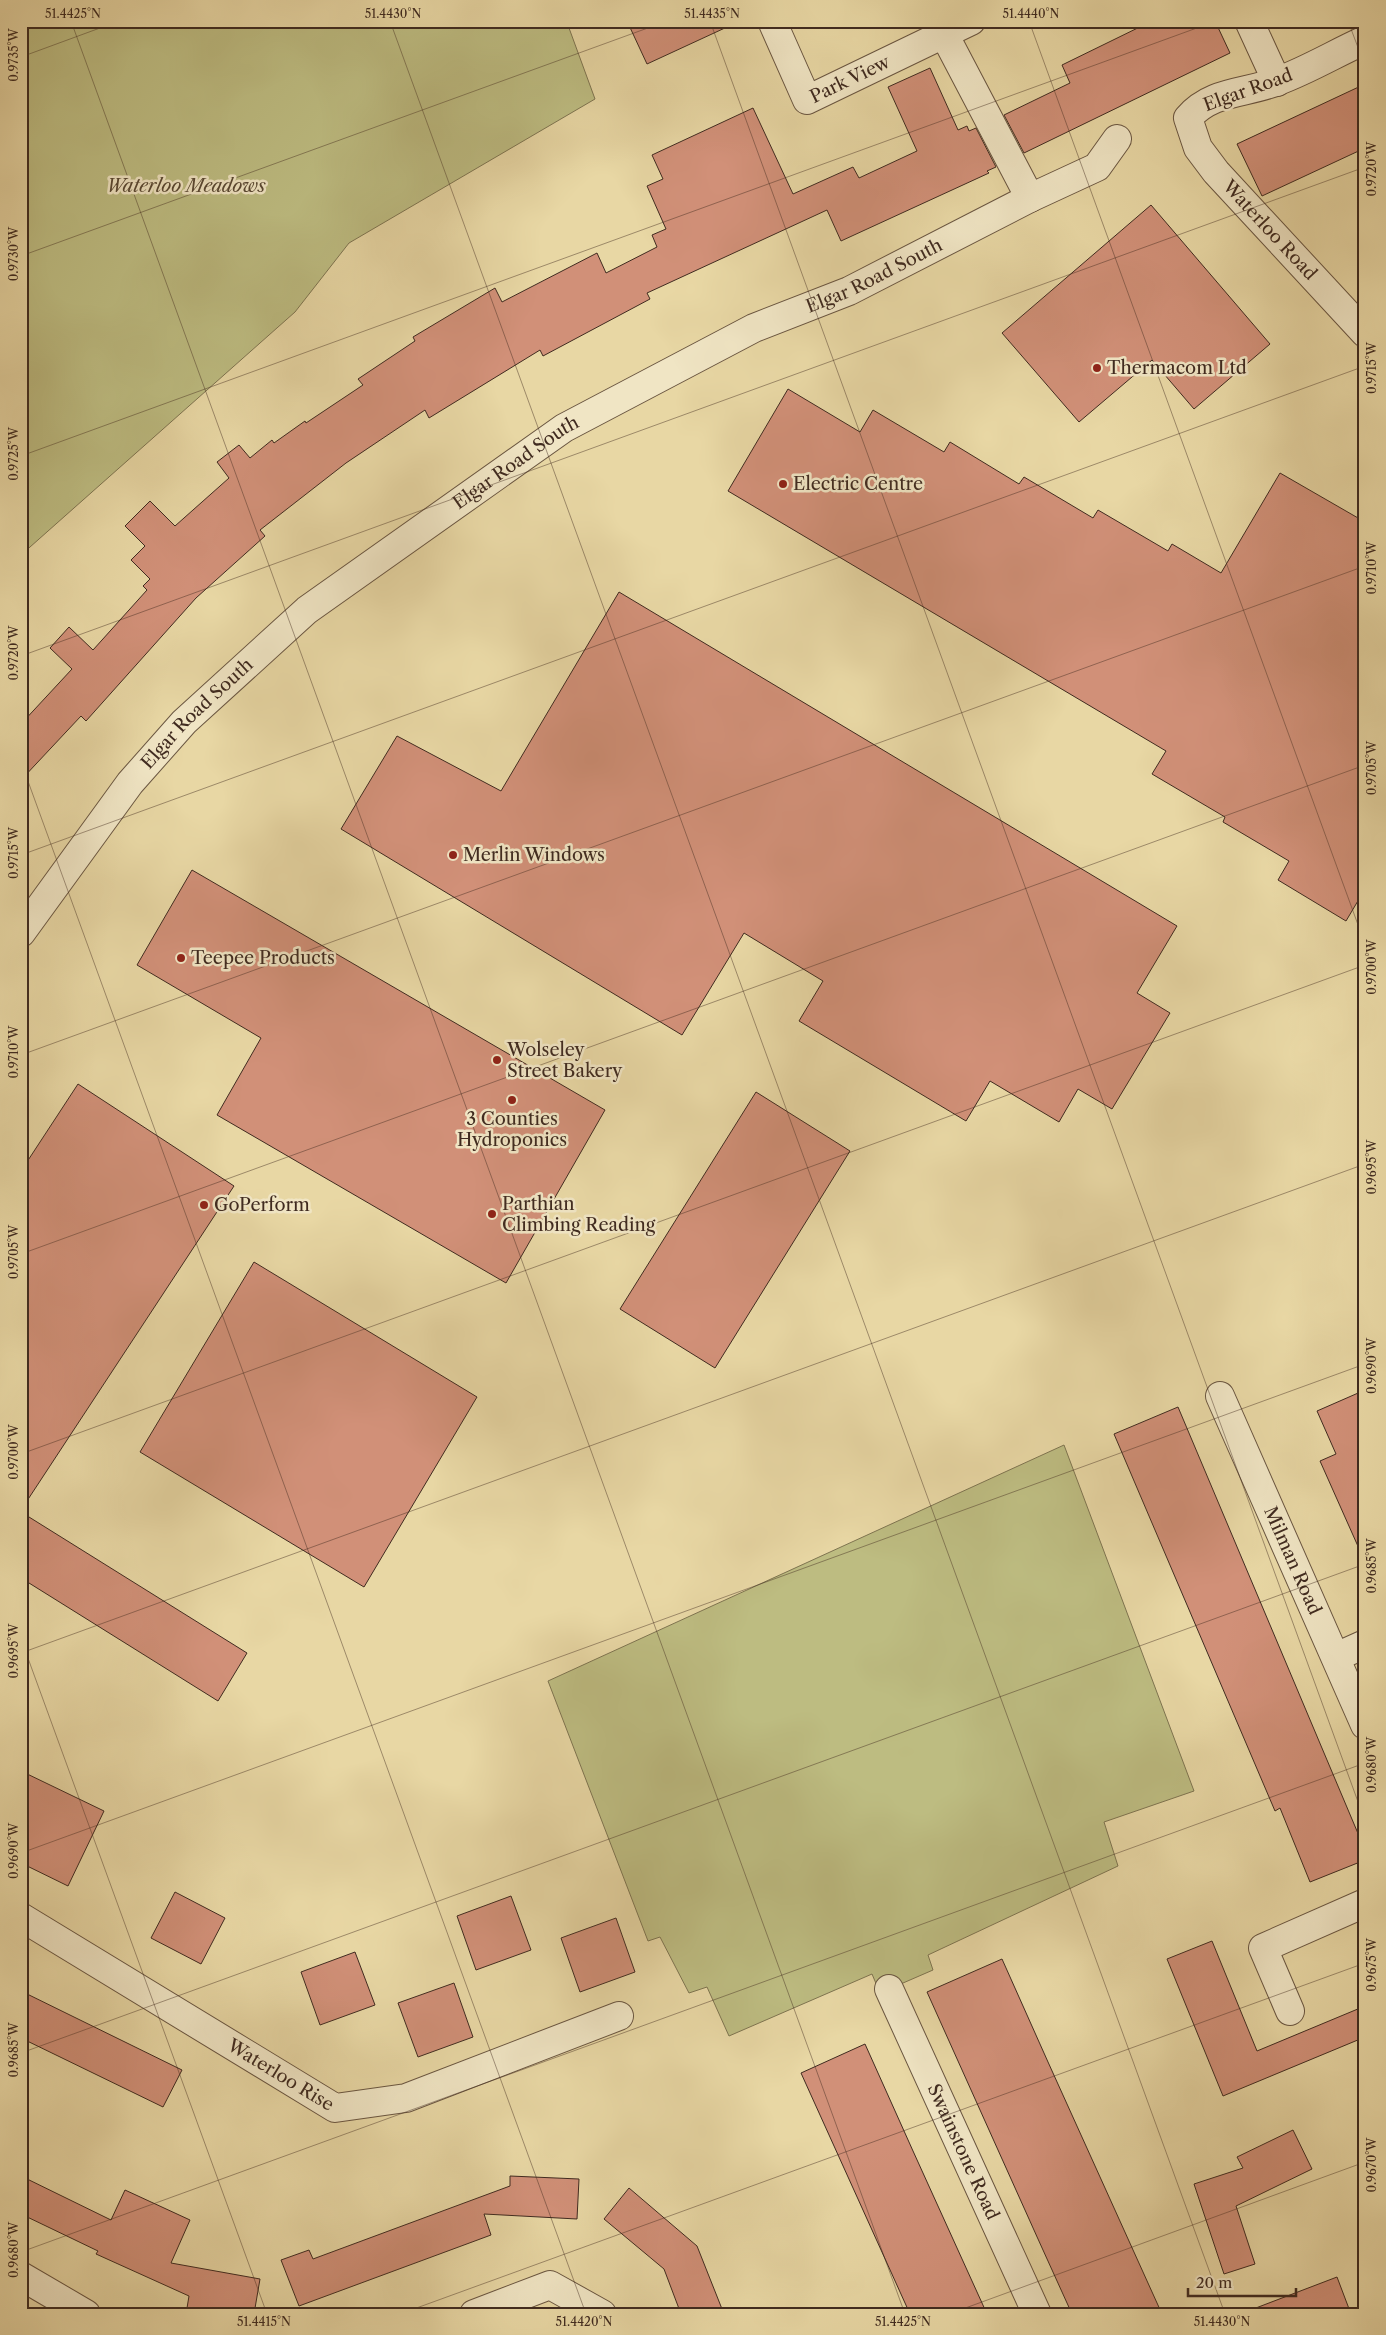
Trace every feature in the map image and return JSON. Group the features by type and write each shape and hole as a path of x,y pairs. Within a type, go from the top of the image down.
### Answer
{"street":[{"name":"Park View","path":"772,21 808,100 971,21"},
{"path":"1249,21 1277,82"},
{"path":"944,34 1030,198"},
{"name":"Elgar Road","path":"1188,118 1199,106 1230,93 1277,82 1365,40"},
{"name":"Waterloo Road","path":"1188,118 1198,148 1216,172 1365,333"},
{"name":"Elgar Road South","path":"21,933 130,783 184,722 307,610 564,428 754,328 849,291 1030,198 1097,166 1117,140"},
{"name":"Milman Road","path":"1220,1396 1365,1725"},
{"path":"1336,1657 1365,1644"},
{"path":"1290,2011 1263,1948 1365,1903"},
{"name":"Waterloo Rise","path":"21,1917 335,2108 406,2098 620,2016"},
{"name":"Swainstone Road","path":"889,1989 1037,2314"},
{"path":"21,2276 86,2314"},
{"path":"474,2314 550,2285 602,2314"}],"green space":[{"name":"Waterloo Meadows","path":"21,21 584,21 569,28 595,99 349,243 295,312 21,555"},
{"path":"1064,1445 1194,1791 1104,1822 1118,1866 928,1955 933,1970 880,1993 872,1974 729,2036 707,1987 689,1993 660,1937 648,1941 548,1681"}],"building":[{"path":"627,21 740,21 647,64"},
{"path":"1152,21 1215,21 1230,53 1024,153 1004,115 1070,83 1062,65"},
{"path":"930,68 958,130 967,126 969,131 976,128 996,167 987,171 989,173 841,241 827,210 647,293 650,299 543,356 540,350 429,418 425,410 346,463 260,530 265,536 196,598 86,721 81,716 21,780 21,724 72,669 50,648 69,627 93,650 147,590 143,586 150,579 131,560 145,546 125,526 150,501 175,526 229,478 217,462 239,445 250,458 272,440 274,443 305,421 306,423 363,385 358,379 415,341 413,337 495,288 502,302 597,253 606,273 657,247 652,235 666,229 647,186 663,179 652,155 753,108 793,194 853,167 859,178 917,151 888,87"},
{"path":"1365,84 1365,148 1262,196 1237,144"},
{"path":"1151,205 1270,344 1194,409 1152,360 1079,422 1002,333"},
{"path":"788,389 860,432 873,410 944,452 950,442 1019,484 1024,477 1093,518 1098,510 1168,551 1172,544 1221,573 1280,473 1365,522 1365,889 1346,921 1278,880 1289,861 1223,822 1225,817 1152,774 1166,751 728,491"},
{"path":"619,592 1177,926 1137,993 1170,1013 1112,1109 1078,1089 1059,1122 990,1081 966,1121 799,1021 823,981 744,933 682,1035 341,829 397,736 501,791"},
{"path":"192,870 605,1110 506,1283 217,1115 261,1038 137,965"},
{"path":"78,1084 234,1186 21,1510 21,1171"},
{"path":"756,1092 850,1151 715,1368 620,1309"},
{"path":"254,1262 477,1397 364,1587 140,1452"},
{"path":"1365,1390 1365,1562 1320,1461 1336,1454 1317,1411"},
{"path":"1178,1407 1365,1850 1365,1860 1310,1882 1280,1808 1275,1811 1114,1434"},
{"path":"21,1512 247,1653 218,1701 21,1578"},
{"path":"21,1771 104,1811 68,1886 21,1863"},
{"path":"175,1892 225,1918 201,1964 151,1938"},
{"path":"511,1896 531,1950 476,1970 457,1916"},
{"path":"616,1918 635,1972 580,1992 561,1938"},
{"path":"1212,1941 1257,2051 1365,2006 1365,2037 1223,2096 1167,1959"},
{"path":"355,1952 375,2005 320,2025 301,1972"},
{"path":"1002,1959 1162,2314 1072,2314 1038,2239 927,1992"},
{"path":"454,1983 473,2037 418,2057 398,2003"},
{"path":"21,1991 182,2070 163,2107 21,2038"},
{"path":"865,2044 987,2314 910,2314 801,2073"},
{"path":"1293,2130 1312,2169 1236,2206 1255,2264 1224,2274 1194,2184 1243,2168 1237,2157"},
{"path":"21,2176 111,2220 125,2190 190,2220 171,2263 260,2279 254,2314 186,2314 189,2296 96,2254 98,2251 21,2214"},
{"path":"510,2176 579,2179 577,2219 484,2214 491,2235 299,2306 281,2260 309,2250 313,2259 510,2186"},
{"path":"629,2188 697,2246 724,2314 681,2314 664,2269 604,2219"},
{"path":"1337,2277 1351,2314 1248,2314 1248,2311"}],"place":[{"name":"Thermacom Ltd","path":"1097,368"},
{"name":"Electric Centre","path":"783,484"},
{"name":"Merlin Windows","path":"453,855"},
{"name":"Teepee Products","path":"181,958"},
{"name":"Wolseley Street Bakery","path":"497,1060"},
{"name":"3 Counties Hydroponics","path":"512,1100"},
{"name":"GoPerform","path":"204,1205"},
{"name":"Parthian Climbing Reading","path":"492,1214"}]}
